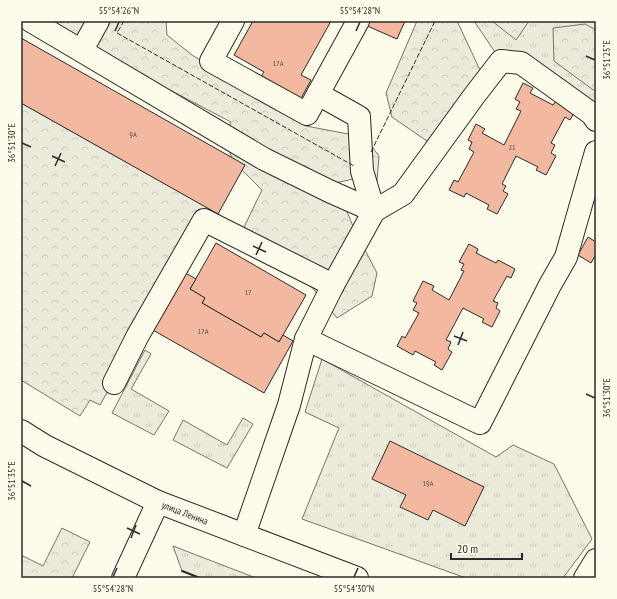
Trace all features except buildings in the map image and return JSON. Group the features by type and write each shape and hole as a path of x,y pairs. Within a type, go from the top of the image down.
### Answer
{"main road":[{"path":"31,21 264,159 374,211"},
{"path":"82,50 98,21"},
{"path":"233,21 210,61 307,114 358,21"},
{"path":"244,534 288,406 306,339 333,285 374,211 403,194 501,61 522,64 592,114 596,120"},
{"path":"318,94 359,117 362,171 374,211"},
{"path":"306,339 480,423 566,257 596,152"},
{"path":"114,383 137,337 204,220 333,285"},
{"name":"улица Ленина","path":"21,431 45,446 158,502 357,578"},
{"path":"122,578 158,502"},
{"path":"585,578 596,560"}],"green space":[{"path":"38,21 166,21 167,35 192,55 306,126 364,137 379,156 377,181 353,179 335,183 355,231 377,273 372,296 337,318 310,285 242,250 245,225 262,190 233,161 224,138 231,122"},
{"path":"417,21 457,21 480,70 466,92 427,141 392,117 386,93"},
{"path":"474,21 596,21 596,120 501,61"},
{"path":"492,21 529,21 516,40"},
{"path":"585,24 596,30 596,92 554,61 553,28"},
{"path":"21,103 210,209 100,405 90,400 80,416 21,380"},
{"path":"145,350 151,354 131,389 169,411 154,435 112,413"},
{"path":"322,359 496,457 513,445 554,464 592,539 563,578 466,578 302,519 339,428 305,412"},
{"path":"243,418 253,424 227,468 173,440 183,420 227,445"},
{"path":"62,528 90,542 72,578 21,578 21,555 43,566"},
{"path":"173,546 256,578 200,578 182,571"}],"fence":[{"path":"124,21 117,33 354,166"},
{"path":"371,152 435,21"}],"wall":[{"path":"182,571 200,578"}]}
